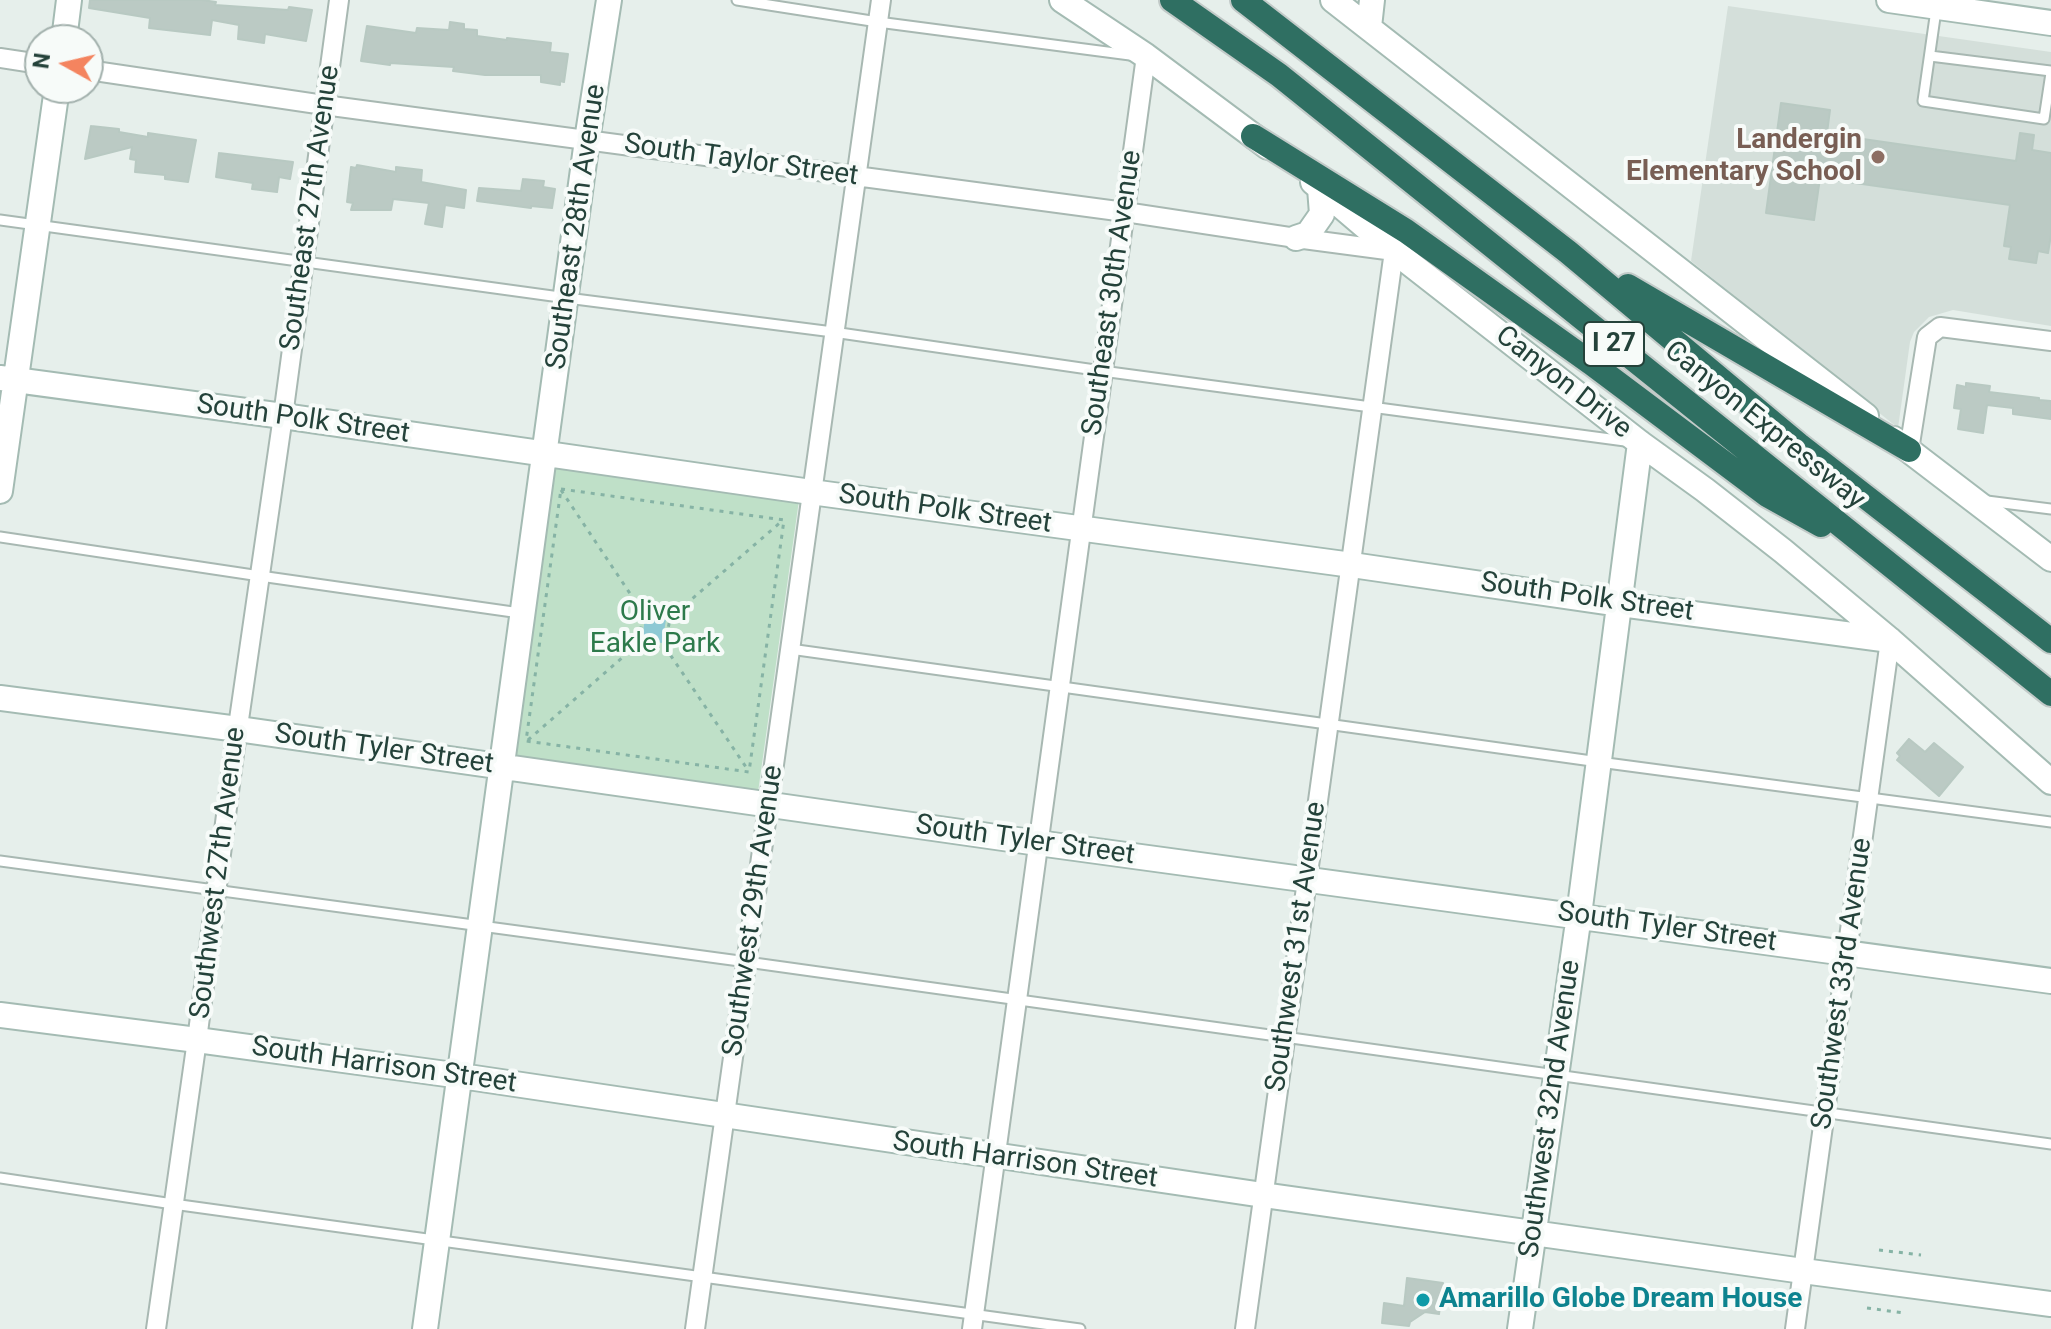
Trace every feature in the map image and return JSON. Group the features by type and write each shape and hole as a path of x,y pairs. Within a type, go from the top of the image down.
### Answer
{"highway":[{"name":"Canyon Expressway","path":"1172,0 1279,75 2051,694"},
{"name":"Canyon Expressway","path":"1243,0 1568,252 1799,445 2051,641"},
{"path":"1255,0 1297,42"},
{"path":"1253,136 1406,231 1591,363 1767,495 1880,558"},
{"path":"1568,252 1909,450"}],"main road":[{"path":"66,24 69,0"},
{"name":"Southeast 28th Avenue","path":"425,1329 587,140 609,0"},
{"name":"Canyon Drive","path":"1062,0 1146,56 1253,136 1394,251 1783,551 1890,640 2051,782"},
{"path":"1333,0 2051,559"},
{"path":"1369,27 1372,0"},
{"path":"1889,0 2051,23"},
{"path":"0,491 8,379 39,226 55,104"},
{"path":"1296,238 1308,234 1322,214 1320,188"},
{"name":"South Polk Street","path":"8,379 1890,640"},
{"name":"Southwest 32nd Avenue","path":"1520,1329 1579,915 1640,443"},
{"name":"South Tyler Street","path":"0,698 2051,981"},
{"name":"South Harrison Street","path":"0,1015 461,1076 995,1157 2051,1304"}],"street":[{"name":"Southeast 27th Avenue","path":"283,416 339,0"},
{"name":"Southwest 29th Avenue","path":"695,1329 881,0"},
{"name":"Southeast 30th Avenue","path":"973,1321 1146,56"},
{"path":"0,58 24,62"},
{"name":"South Taylor Street","path":"104,72 1394,251"},
{"name":"Southwest 31st Avenue","path":"1245,1329 1394,251"},
{"path":"1909,450 1927,337 1940,327 2051,341"},
{"name":"Southwest 27th Avenue","path":"156,1329 283,416"},
{"name":"Southwest 33rd Avenue","path":"1795,1329 1890,640"}],"lane":[{"path":"737,0 878,22 1146,56"},
{"path":"1930,56 2051,72 2044,119 1923,101 1937,7"},
{"path":"0,220 1640,443"},
{"path":"1973,499 2051,509"},
{"path":"0,537 524,613"},
{"path":"790,649 2051,822"},
{"path":"0,861 2051,1144"},
{"path":"0,1178 703,1276 973,1321 1080,1329"}],"path":[{"path":"561,489 784,520"},
{"path":"526,741 639,643 643,613 561,489"},
{"path":"526,741 561,489"},
{"path":"749,772 665,647 670,618 784,520"},
{"path":"749,772 784,520"},
{"path":"643,613 670,618"},
{"path":"639,643 665,647"},
{"path":"526,741 749,772"},
{"path":"1879,1250 1921,1255"},
{"path":"1867,1308 1904,1313"}],"shaded area":[{"name":"Landergin Elementary School","path":"1728,6 2051,52 2051,326 1953,310 1929,317 1914,332 1910,342 1898,428 1691,261"}],"green space":[{"name":"Oliver Eakle Park","path":"552,467 799,500 758,792 512,757"}],"water":[{"path":"645,617 666,620 662,643 642,640"}],"building":[{"path":"90,0 202,0 216,2 215,5 312,10 306,41 265,34 264,43 238,39 239,25 212,20 210,35 149,28 150,18 89,8"},
{"path":"450,22 464,24 464,29 477,30 477,36 551,43 550,52 568,54 564,82 560,81 560,85 541,82 541,75 485,75 453,71 454,67 361,61 367,26 416,33 417,28 449,30"},
{"path":"1781,103 1830,110 1826,140 1855,144 1856,138 2016,161 2020,133 2034,135 2032,150 2051,153 2051,235 2048,253 2038,251 2036,263 2009,259 2011,247 2004,246 2010,205 1820,178 1814,220 1766,213"},
{"path":"91,126 148,137 148,133 196,140 188,182 165,179 165,175 135,172 136,160 130,159 132,147 85,159"},
{"path":"219,153 293,162 290,179 279,177 277,192 252,189 253,183 216,177"},
{"path":"357,165 396,172 396,167 422,170 421,182 466,190 464,208 445,205 442,227 425,224 429,203 393,199 391,210 351,210 353,203 347,202 351,167 356,168"},
{"path":"523,179 544,181 543,187 555,189 552,208 477,201 479,188 521,191"},
{"path":"1966,383 1990,386 1989,392 2051,401 2051,419 2013,414 2013,408 1987,405 1983,433 1958,429 1961,409 1954,408 1957,385 1966,387"},
{"path":"1909,739 1925,752 1934,743 1963,767 1939,796 1897,760 1900,756 1897,753"},
{"path":"1407,1278 1443,1283 1439,1314 1425,1312 1409,1326 1382,1323 1384,1303 1404,1306"}],"place":[{"name":"Landergin Elementary School","path":"1878,157"},
{"name":"Amarillo Globe Dream House","path":"1423,1300"}]}
